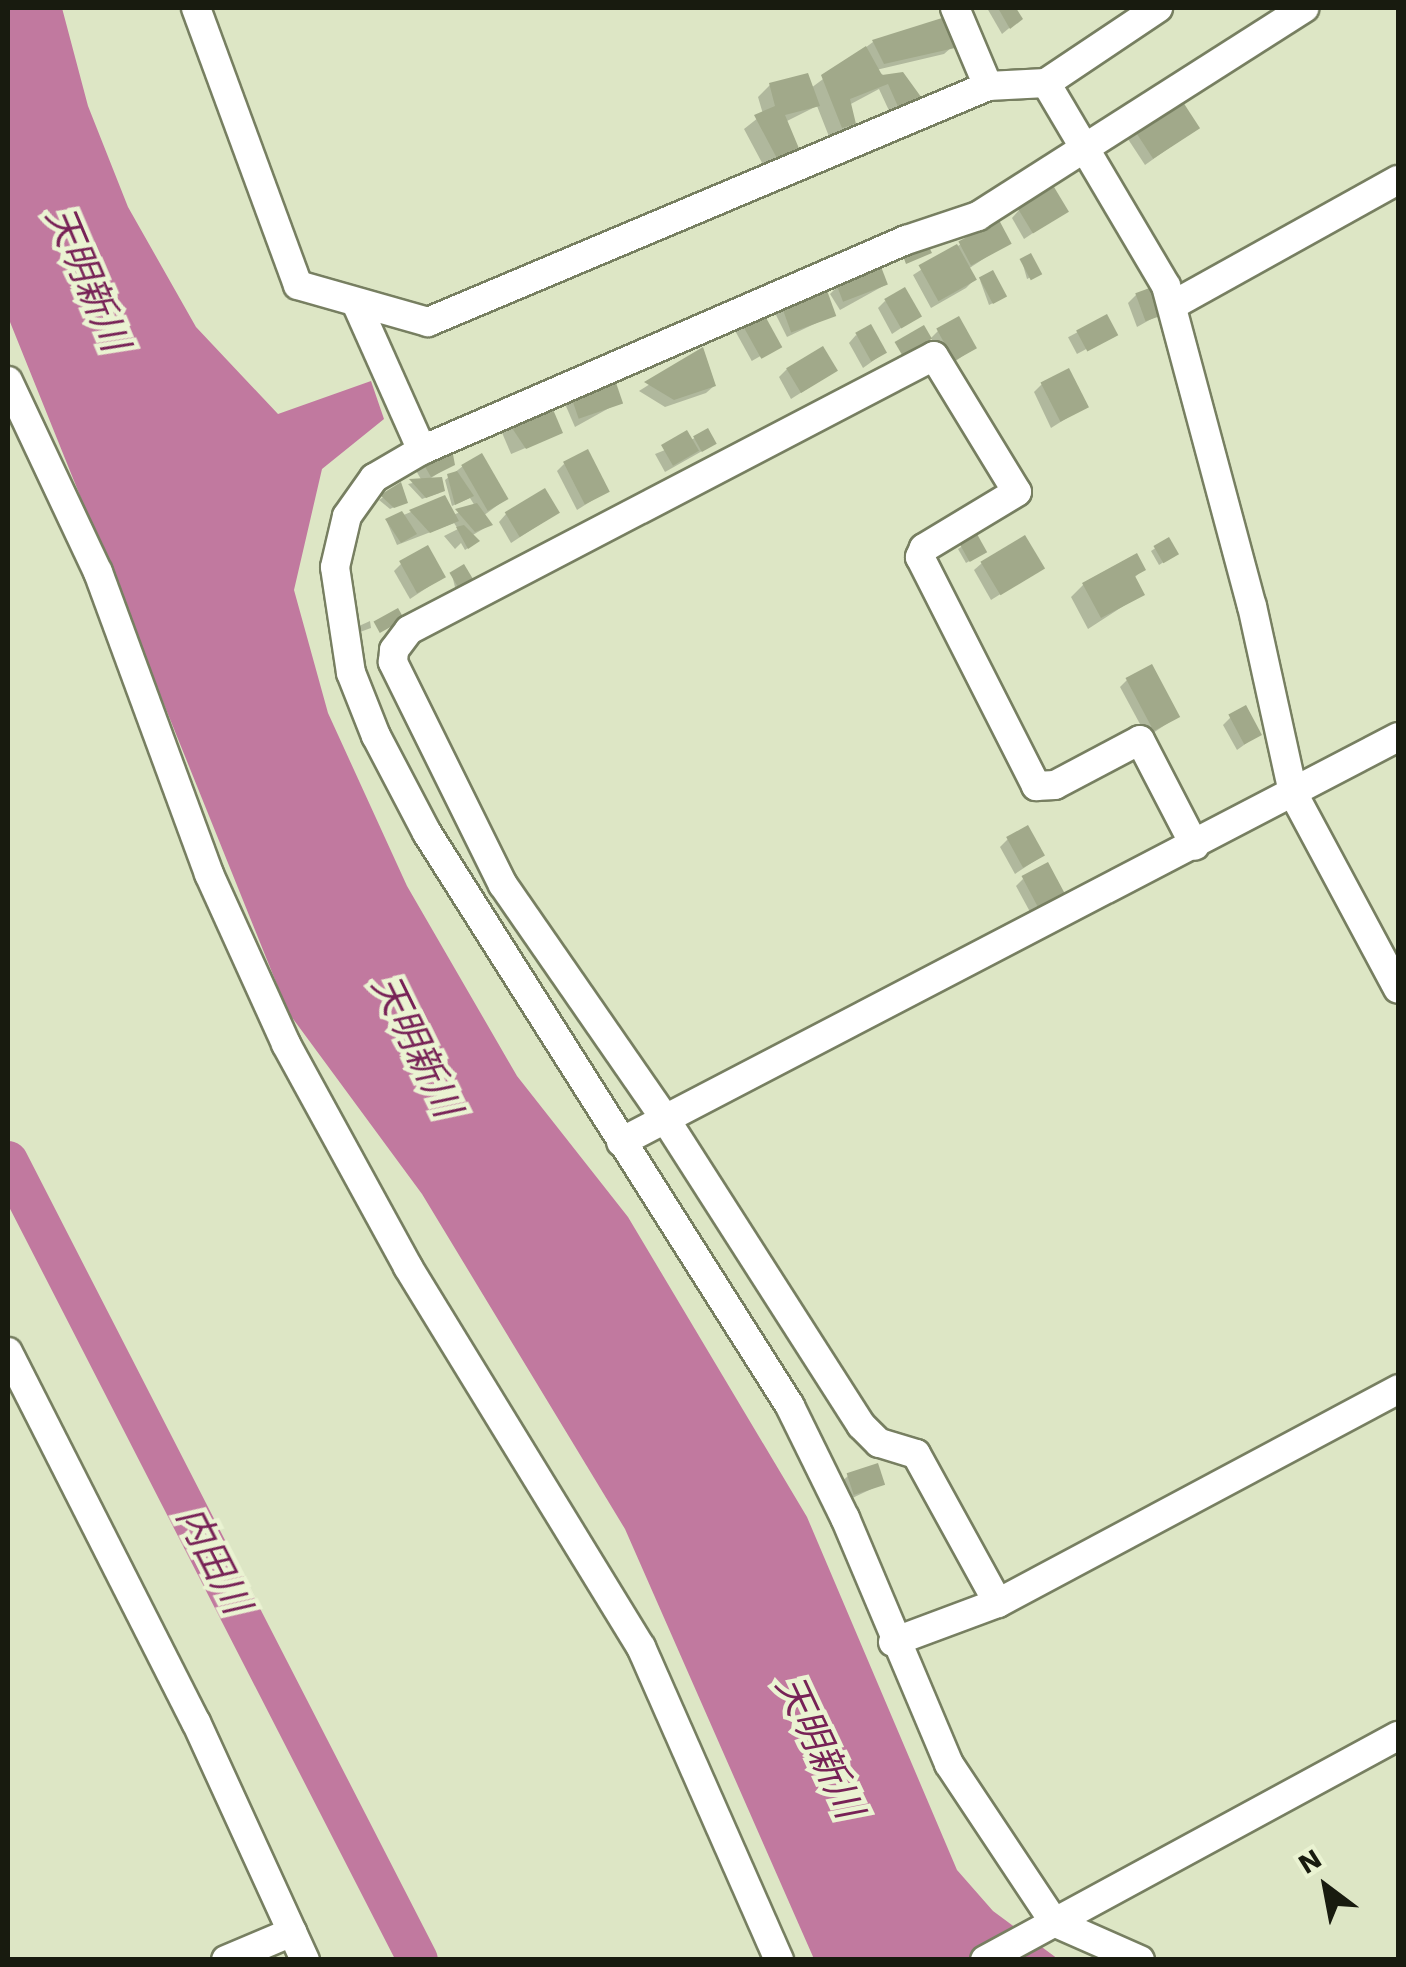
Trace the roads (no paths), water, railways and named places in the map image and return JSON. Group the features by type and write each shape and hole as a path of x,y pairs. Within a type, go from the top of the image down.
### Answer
{"street":[{"path":"196,8 292,276 310,292 428,322 988,86 1046,83 1158,8"},
{"path":"955,8 988,86"},
{"path":"1140,1960 1054,1922 949,1764 893,1642 845,1518 790,1406 427,833 352,673 334,567 347,516 374,478 422,450 887,247 978,216 1304,8"},
{"path":"1046,83 1086,145 1173,305 1293,794 1398,990"},
{"path":"1173,305 1398,180"},
{"path":"357,305 422,450"},
{"path":"998,1602 916,1454 869,1436 668,1123 504,885 393,662 394,650 409,630 925,358 942,360 1017,492 924,548 920,557 1036,786 1055,785 1140,740 1195,846"},
{"path":"8,381 98,572 209,874 286,1044 408,1267 642,1647 779,1960"},
{"path":"621,1142 668,1123 1398,738"},
{"path":"8,1352 196,1722 305,1960"},
{"path":"893,1642 998,1602 1398,1389"},
{"path":"985,1960 1398,1736"},
{"path":"226,1960 292,1932"}],"water":[{"name":"天明新川","path":"8,8 62,8 88,106 128,207 196,327 278,414 371,381 384,419 322,469 294,590 328,713 407,886 517,1076 628,1217 807,1517 957,1870 993,1911 1058,1959 814,1959 625,1529 422,1194 288,1012 8,317"}],"waterway":[{"name":"内田川","path":"8,1161 418,1960"}]}
